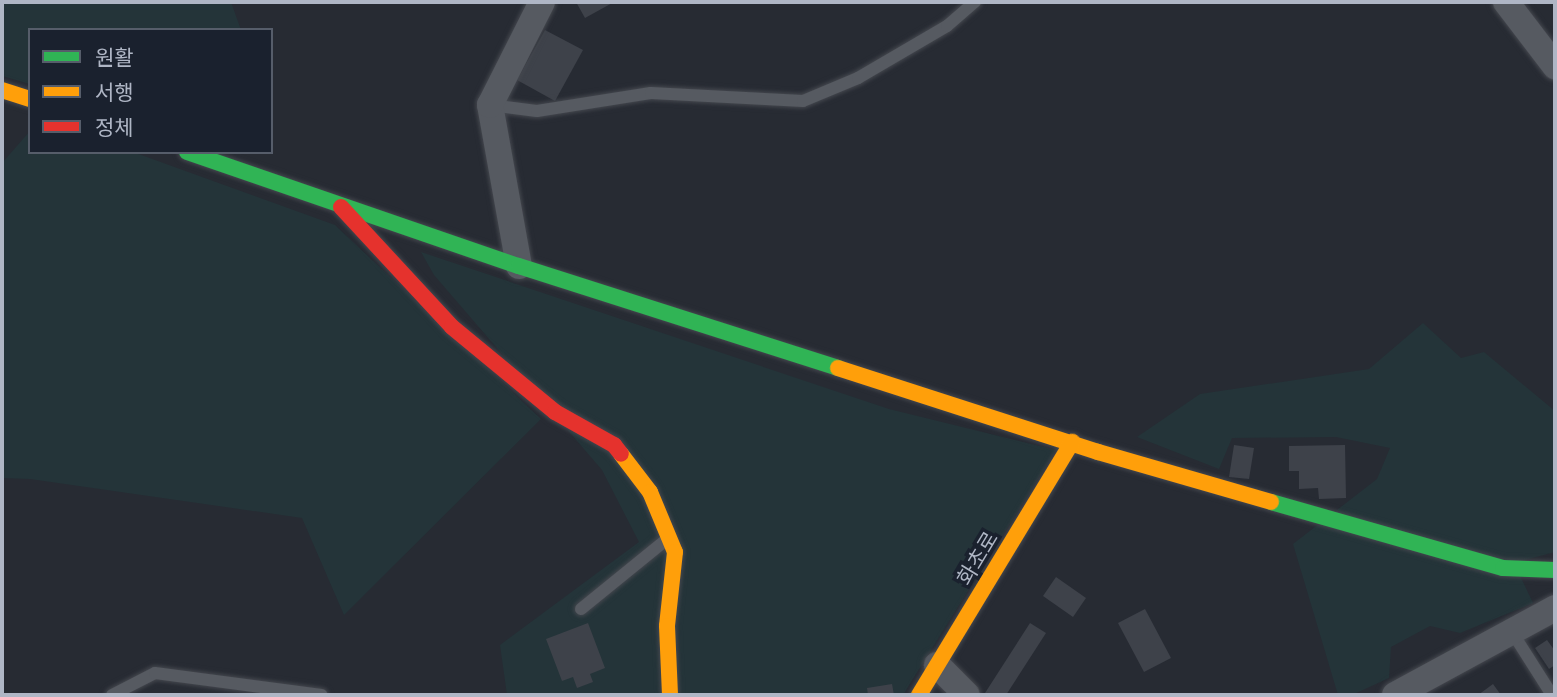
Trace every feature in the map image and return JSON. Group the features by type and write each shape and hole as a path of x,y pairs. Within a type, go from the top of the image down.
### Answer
{"street":[{"path":"519,266 490,106 542,2"},
{"path":"1506,2 1555,66"},
{"path":"2,90 28,98"},
{"path":"193,154 519,266 1072,442 1503,568 1555,570"},
{"path":"337,203 452,327 555,412 614,445 650,492 675,552 667,626 670,695"},
{"name":"화초로","path":"919,695 1072,442"},
{"path":"1395,695 1555,608"},
{"path":"937,665 967,695"}],"lane":[{"path":"490,106 537,111 651,93 803,101 858,78 947,26 975,2"},
{"path":"580,609 669,537"},
{"path":"1512,632 1552,695"},
{"path":"112,695 155,673 322,695"}],"shaded area":[{"path":"2,2 231,2 240,28 28,28 28,83 2,76"},
{"path":"28,133 28,154 139,154 335,225 541,419 344,615 302,518 30,479 2,478 2,163"},
{"path":"421,252 889,409 1056,450 903,695 507,695 500,645 639,542 602,470 434,275"},
{"path":"1423,323 1461,358 1484,352 1555,411 1555,552 1514,563 1533,603 1460,633 1430,626 1391,647 1389,678 1352,695 1338,695 1293,544 1377,479 1390,448 1336,437 1232,438 1219,469 1137,437 1200,394 1369,369"}],"building":[{"path":"576,2 614,2 585,18"},
{"path":"545,30 583,50 555,101 517,80"},
{"path":"1234,445 1254,448 1249,479 1229,477"},
{"path":"1345,445 1346,498 1319,499 1318,488 1299,489 1299,471 1289,471 1289,446"},
{"path":"1056,577 1086,598 1073,617 1043,596"},
{"path":"1145,609 1171,658 1144,672 1118,623"},
{"path":"588,623 605,668 590,674 593,682 577,688 573,677 562,681 546,639"},
{"path":"1030,623 1046,633 1006,695 988,695 985,693"},
{"path":"1547,640 1555,651 1555,665 1549,669 1535,648"},
{"path":"892,684 894,695 868,695 867,688"},
{"path":"1493,684 1501,695 1478,695"}],"traffic: fast":[{"path":"193,154 519,266 838,368"},
{"path":"1271,502 1503,568 1555,570"}],"traffic: slow":[{"path":"2,90 28,98"},
{"path":"838,368 1098,452 1271,502"},
{"path":"919,695 1072,442"},
{"path":"621,454 650,492 675,552 667,626 670,695"}],"traffic: jam":[{"path":"341,207 452,327 555,412 614,445 621,454"}]}
